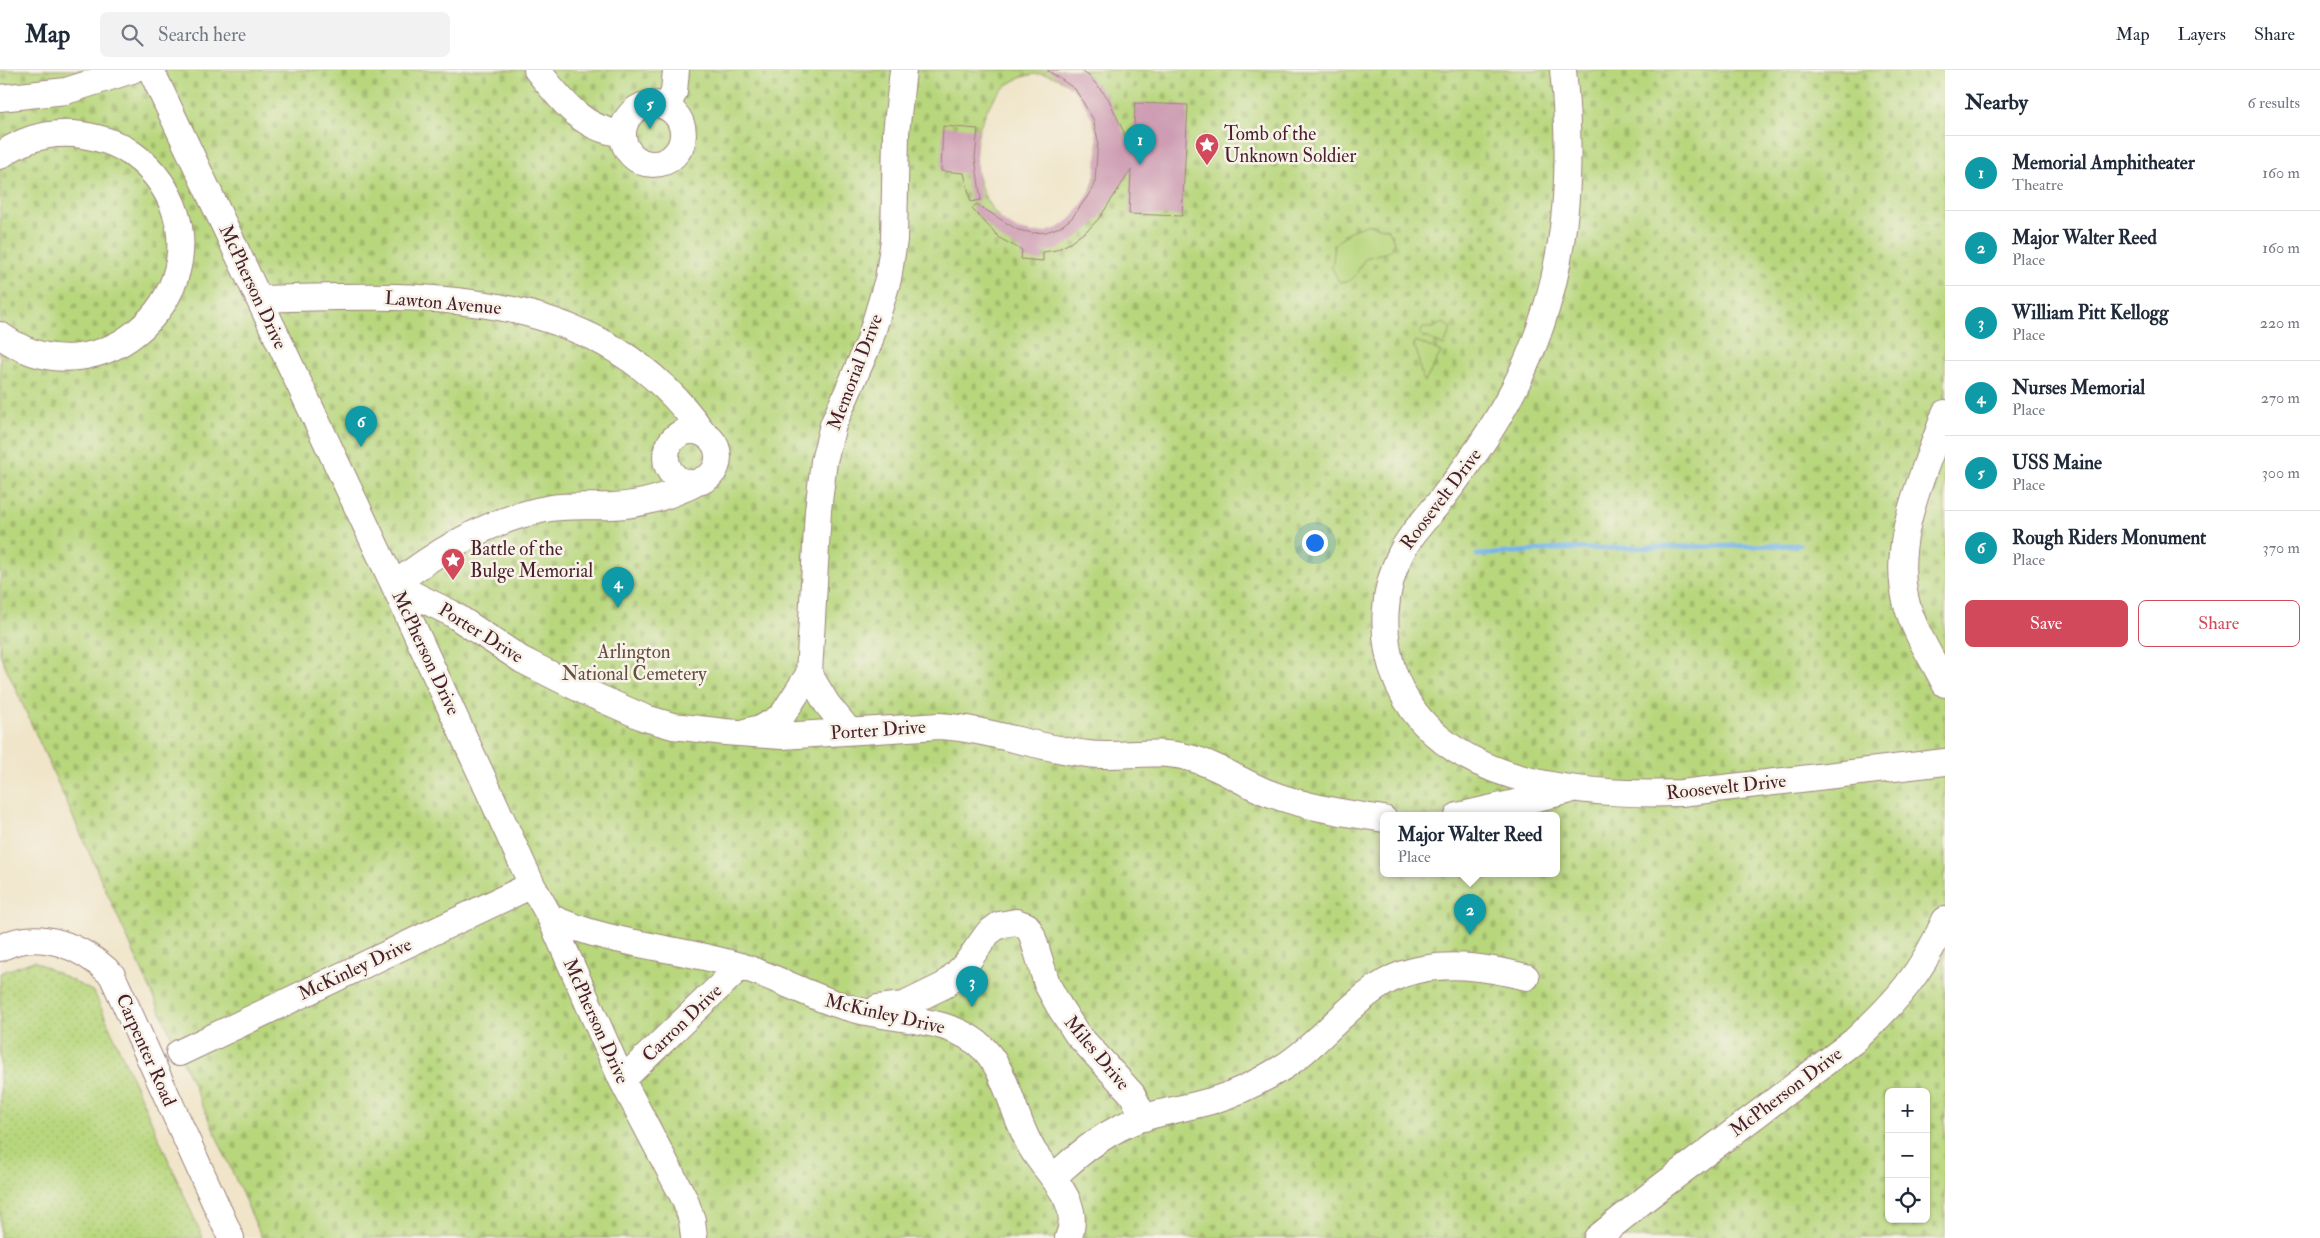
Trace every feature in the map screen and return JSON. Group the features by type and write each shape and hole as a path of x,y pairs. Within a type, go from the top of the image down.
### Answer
{"street":[{"path":"0,98 66,91 132,70"},
{"name":"McPherson Drive","path":"152,70 394,585 532,885 550,917 622,1080 684,1200 692,1220 694,1238"},
{"path":"537,70 563,101 588,124 608,132 621,133"},
{"path":"667,107 674,92 676,70"},
{"name":"Memorial Drive","path":"741,732 764,727 782,716 809,674 818,510 824,461 834,424 869,343 888,279 894,240 896,133 903,70"},
{"name":"Roosevelt Drive","path":"1563,70 1569,137 1567,203 1564,232 1548,303 1524,369 1493,427 1454,484 1415,530 1404,547 1388,588 1387,649 1401,690 1416,714 1438,737 1454,750 1508,775 1576,789 1649,794 1681,793 1945,762"},
{"path":"654,103 667,107 680,119 683,139 680,149 673,157 664,162 644,163 636,159 628,152 621,133 628,116 635,109 654,103"},
{"path":"0,156 21,143 41,136 62,133 84,134 105,140 124,148 142,161 167,193 175,212 179,230 178,267 164,302 140,330 125,341 109,349 72,357 35,352 18,346 0,334"},
{"path":"167,193 201,177"},
{"name":"Lawton Avenue","path":"259,299 350,296 436,298 485,303 520,311 594,338 630,359 669,390 688,410 704,434 716,447 718,456 713,472 706,478"},
{"path":"1945,413 1915,494 1903,555 1903,586 1907,605 1917,630 1945,684"},
{"path":"704,434 691,431 678,435 670,444 666,460 670,471 682,480 690,482 706,478"},
{"path":"394,585 415,568 464,538 499,522 552,508 612,506 649,502 686,489 706,478"},
{"name":"Porter Drive","path":"394,585 451,613 522,660 586,692 645,718 673,726 782,736 948,726 1066,751 1101,755 1178,755 1203,762 1287,800 1321,809 1380,818"},
{"path":"809,674 827,704 849,731"},
{"path":"1475,812 1576,789"},
{"name":"McKinley Drive","path":"179,1053 532,885"},
{"name":"McKinley Drive","path":"550,917 583,929 620,939 741,966 799,991 858,1010 916,1020 953,1030 972,1040 994,1061 1023,1135 1054,1177 1068,1200 1072,1216 1072,1230 1068,1238"},
{"name":"McPherson Drive","path":"1597,1238 1649,1196 1854,1041 1906,988 1924,962 1945,920"},
{"name":"Miles Drive","path":"858,1010 904,1005 928,995 957,976 988,933 999,925 1016,922 1027,926 1032,935 1047,984 1059,1006 1077,1034 1132,1094 1144,1118"},
{"name":"Carpenter Road","path":"0,948 8,944 33,940 55,941 76,948 89,955 112,975 231,1238"},
{"name":"Carron Drive","path":"622,1080 741,966"},
{"path":"1054,1177 1082,1150 1144,1118 1214,1100 1248,1086 1281,1068 1305,1052 1367,995 1402,975 1427,968 1452,966 1499,970 1526,977"}],"green space":[{"name":"Arlington National Cemetery","path":"0,70 1945,70 1945,1238 262,1238 0,654","holes":["1036,74 1044,74 1064,81 1079,94 1089,111 1096,130 1098,150 1096,171 1091,191 1081,208 1058,229 1035,235 1013,229 995,213 982,190 976,161 979,131 993,100 1015,80"]},
{"path":"1369,224 1388,229 1393,237 1394,244 1392,248 1384,253 1366,258 1353,278 1345,282 1339,282 1332,268 1335,244 1350,231"},
{"path":"1443,323 1451,328 1444,346 1420,334 1423,328 1432,328"},
{"path":"1416,341 1441,352 1425,382 1414,346"},
{"path":"34,961 94,992 203,1238 0,1238 0,973"}],"building":[{"path":"1047,70 1080,70 1089,76 1108,98 1133,152 1135,103 1188,105 1182,216 1129,214 1131,170 1100,217 1090,228 1070,243 1056,250 1043,252 1043,261 1021,259 1022,250 1001,239 972,209 976,204 1018,230 1033,233 1046,232 1060,227 1072,218 1092,190 1095,181 1098,140 1093,119 1075,89"},
{"path":"943,126 978,129 975,158 981,200 971,202 964,173 941,171"}],"waterway":[{"path":"1477,555 1559,549 1800,545"}],"place":[{"name":"USS Maine","path":"650,129"},
{"name":"Memorial Amphitheater","path":"1140,165"},
{"name":"Tomb of the Unknown Soldier","path":"1207,166"},
{"name":"Rough Riders Monument","path":"361,447"},
{"name":"Battle of the Bulge Memorial","path":"453,581"},
{"name":"Nurses Memorial","path":"618,608"},
{"name":"Major Walter Reed","path":"1470,935"},
{"name":"William Pitt Kellogg","path":"972,1007"}]}
